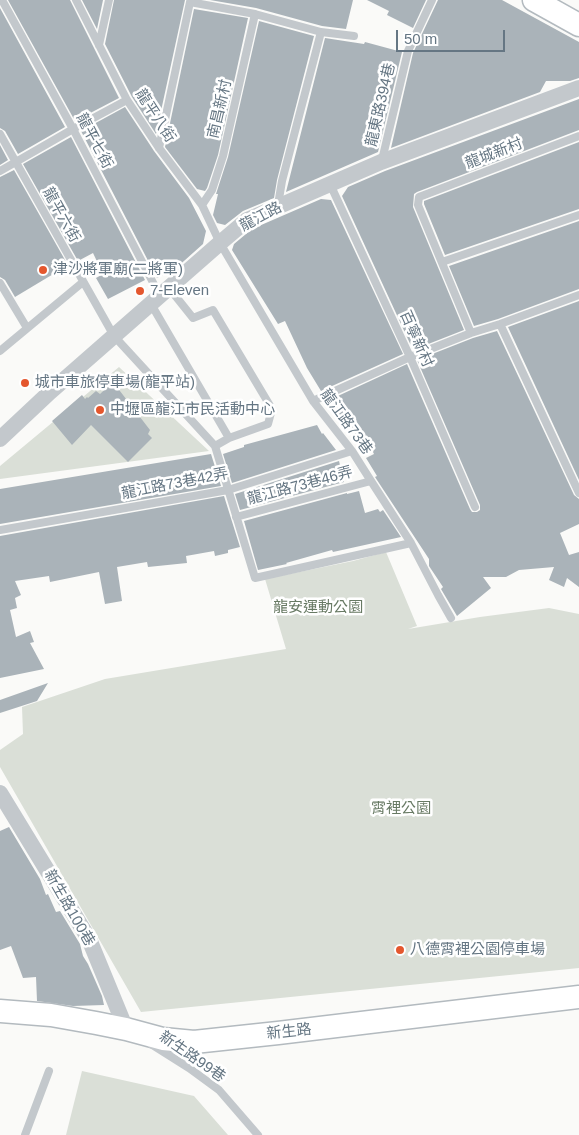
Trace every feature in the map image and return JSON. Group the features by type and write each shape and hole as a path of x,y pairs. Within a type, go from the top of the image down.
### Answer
{"street":[{"path":"544,3 579,25"},
{"name":"龍江路","path":"0,439 50,392 247,220 381,162 579,88"},
{"name":"新生路100巷","path":"0,793 89,939 126,1029"},
{"name":"新生路","path":"0,1011 96,1022 163,1039 194,1042 579,997"}],"lane":[{"name":"龍平七街","path":"2,0 73,129 160,296"},
{"name":"龍平八街","path":"76,0 127,100 159,148 202,205 220,243"},
{"path":"99,45 109,0"},
{"name":"龍東路394巷","path":"381,162 408,51 432,0"},
{"path":"159,148 190,2 255,14 321,32 354,36"},
{"name":"南昌新村","path":"202,205 212,190 223,156 255,14"},
{"path":"278,207 282,181 321,32"},
{"path":"0,171 127,100"},
{"name":"龍平六街","path":"0,134 114,336 215,446"},
{"name":"龍城新村","path":"442,262 418,205 419,197 579,136"},
{"name":"百寧新村","path":"330,184 410,357 475,507"},
{"path":"471,333 442,262 579,215"},
{"name":"龍江路73巷","path":"220,243 313,401 352,450 412,543 451,618"},
{"path":"0,351 83,282"},
{"path":"0,283 27,328"},
{"path":"160,296 229,438"},
{"path":"160,296 193,318 213,310 272,409 268,424 229,438 215,446 254,578 412,543"},
{"path":"313,401 410,357 471,333 579,296"},
{"path":"500,324 579,493"},
{"name":"龍江路73巷42弄","path":"0,530 228,490 352,450"},
{"name":"龍江路73巷46弄","path":"236,517 371,481"},
{"name":"新生路99巷","path":"126,1029 189,1068 218,1090 258,1135"},
{"path":"25,1135 49,1071"}],"green space":[{"path":"119,367 209,451 0,479 0,466"},
{"name":"霄裡公園","path":"386,552 417,626 408,629 549,608 579,614 579,968 141,1012 0,767 0,750 23,734 22,707 105,679 286,649 265,579 353,561"},
{"path":"82,1071 194,1096 228,1135 66,1135"}],"building":[{"path":"8,0 70,0 119,98 75,121"},
{"path":"82,0 103,0 97,29"},
{"path":"114,0 185,0 156,134 132,97 105,44"},
{"path":"210,0 353,0 346,29 322,26 256,8"},
{"path":"367,0 426,0 413,28 387,15 389,11"},
{"path":"438,0 502,0 579,42 579,78 570,81 546,81 540,92 391,148 413,53"},
{"path":"0,8 65,127 18,154 5,131 0,128"},
{"path":"194,9 248,18 218,155 205,191 197,189 165,147"},
{"path":"259,21 314,36 274,198 243,211 225,225 217,223 213,215 218,194 216,194 228,157"},
{"path":"325,38 364,44 365,42 402,52 378,152 286,192"},
{"path":"579,99 579,130 414,194 413,207 464,330 413,350 342,196 348,187 385,171"},
{"path":"125,107 154,151 189,198 206,231 203,244 175,269 157,278 81,131"},
{"path":"71,137 145,280 108,299 96,278 103,274 93,253 78,261 23,164"},
{"path":"579,142 579,209 445,255 424,201"},
{"path":"0,145 8,160 0,165"},
{"path":"14,170 69,267 55,273 15,297 5,280 0,277 0,177"},
{"path":"321,199 331,200 403,354 321,391 307,368 285,321 278,324 232,250 234,244 252,229"},
{"path":"579,221 579,289 474,326 449,266"},
{"path":"579,301 579,480 508,327"},
{"path":"497,331 574,495 579,499 579,524 560,533 569,555 579,552 579,587 567,578 564,587 549,580 554,567 519,570 506,577 483,577 491,588 457,616 441,589 443,587 429,566 429,559 375,477 377,476 366,458 374,454 364,434 354,438 350,429 346,431 327,401 407,364 470,509 472,512 477,512 480,510 480,505 417,360 473,338"},
{"name":"中壢區龍江市民活動中心","path":"113,382 150,430 148,434 152,438 128,462 91,425 72,445 52,421 82,395 85,399 96,391 100,394"},
{"path":"317,425 336,450 232,483 223,454 244,447 244,445"},
{"path":"211,454 221,486 0,524 0,489"},
{"path":"339,461 344,482 240,510 235,494"},
{"path":"359,491 365,513 378,509 380,512 383,510 401,537 333,552 332,550 287,564 258,570 244,521"},
{"path":"224,496 240,547 228,550 228,553 215,556 214,551 186,556 187,563 148,567 147,562 117,567 122,601 105,604 99,572 50,582 49,576 15,581 21,595 15,598 17,608 10,610 16,637 30,631 34,642 30,643 44,669 0,678 0,536"},
{"path":"48,683 37,701 0,713 0,700"},
{"path":"9,827 40,879 46,895 48,894 56,912 60,911 80,944 83,956 102,996 104,1005 73,1006 37,1001 36,977 23,978 11,946 0,950 0,831"}],"place":[{"name":"津沙將軍廟(二將軍)","path":"43,270"},
{"name":"7-Eleven","path":"140,291"},
{"name":"城市車旅停車場(龍平站)","path":"25,383"},
{"name":"中壢區龍江市民活動中心","path":"100,410"},
{"name":"八德霄裡公園停車場","path":"400,950"}],"park label":[{"name":"龍安運動公園","path":"318,608"}]}
